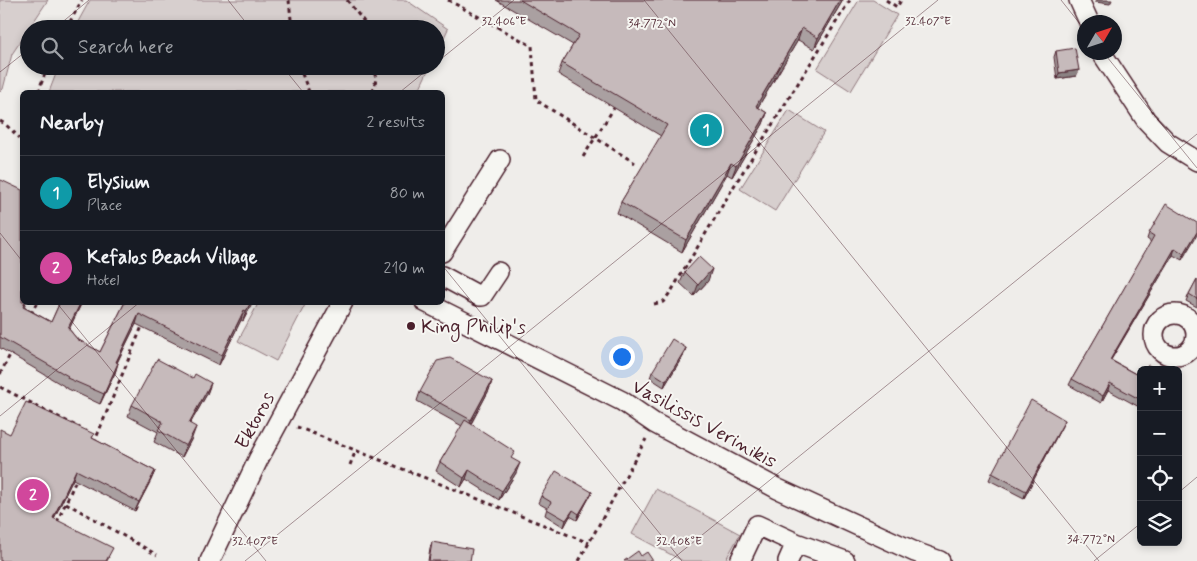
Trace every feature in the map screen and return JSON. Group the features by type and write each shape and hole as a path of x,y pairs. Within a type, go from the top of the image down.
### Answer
{"street":[{"path":"1080,0 1086,15"},
{"path":"1107,60 1146,120 1168,143 1197,162"},
{"path":"445,247 500,160"},
{"path":"445,278 482,296 498,272"},
{"name":"Ektoros","path":"210,561 258,460 341,305"},
{"name":"Vasilissis Verinikis","path":"431,305 622,401 654,423 778,490 915,552 940,561"},
{"path":"740,561 757,525 796,543 845,561"},
{"path":"788,561 796,543"}],"path":[{"path":"71,20 82,0"},
{"path":"289,0 291,20"},
{"path":"347,0 363,20"},
{"path":"448,0 532,46 536,100 635,163"},
{"path":"654,304 663,302 672,290 734,186 850,0"},
{"path":"886,0 897,6 901,0"},
{"path":"39,90 45,75"},
{"path":"302,75 308,90"},
{"path":"373,90 375,75"},
{"path":"583,157 614,108"},
{"path":"0,121 20,138"},
{"path":"29,318 36,305"},
{"path":"93,444 145,320"},
{"path":"0,374 12,350"},
{"path":"0,386 88,432"},
{"path":"280,420 589,543"},
{"path":"579,561 654,423"},
{"path":"350,465 356,450"},
{"path":"54,528 81,470"},
{"path":"66,503 157,555"}],"shaded area":[{"path":"0,0 48,0 35,20 20,20 20,42 12,54 3,89 0,92"},
{"path":"90,0 406,0 435,20 79,20"},
{"path":"859,0 873,0 897,15 851,91 817,69"},
{"path":"56,75 426,75 419,90 50,90"},
{"path":"789,110 824,132 775,211 740,189"},
{"path":"257,305 305,305 276,361 238,341"},
{"path":"656,489 740,534 725,561 683,561 632,534"}],"building":[{"path":"520,0 840,0 818,38 802,28 756,106 767,113 736,166 731,163 686,240 621,202 667,125 562,63 579,35"},
{"path":"1075,48 1079,70 1059,73 1056,51"},
{"path":"1,180 20,189 20,305 24,305 23,307 51,322 59,305 80,305 68,328 77,339 100,352 124,305 249,305 246,311 244,310 222,355 139,314 116,362 118,363 104,394 67,378 68,376 0,337"},
{"path":"1166,204 1197,223 1197,232 1184,254 1175,248 1110,360 1137,375 1137,398 1110,383 1103,396 1072,379 1154,236 1149,233"},
{"path":"699,257 712,269 698,285 685,272"},
{"path":"1197,279 1197,299 1189,294"},
{"path":"672,339 686,348 666,381 652,372"},
{"path":"450,358 492,381 471,420 420,392 437,361"},
{"path":"157,359 193,378 195,374 211,383 189,423 196,427 186,446 158,430 163,422 132,405"},
{"path":"1031,400 1065,420 1026,491 992,473"},
{"path":"26,402 94,434 92,438 155,471 139,502 76,470 53,518 113,548 106,561 0,561 0,429 10,434"},
{"path":"465,420 515,452 511,458 520,463 502,491 469,470 464,478 440,462"},
{"path":"556,471 592,492 579,514 573,510 566,520 547,509 551,502 541,496"},
{"path":"432,542 472,549 470,561 429,561"},
{"path":"638,551 641,556 647,552 653,561 624,561"}],"place":[{"name":"Elysium","path":"706,130"},
{"name":"King Philip's","path":"411,326"},
{"name":"Kefalos Beach Village","path":"33,495"}]}
